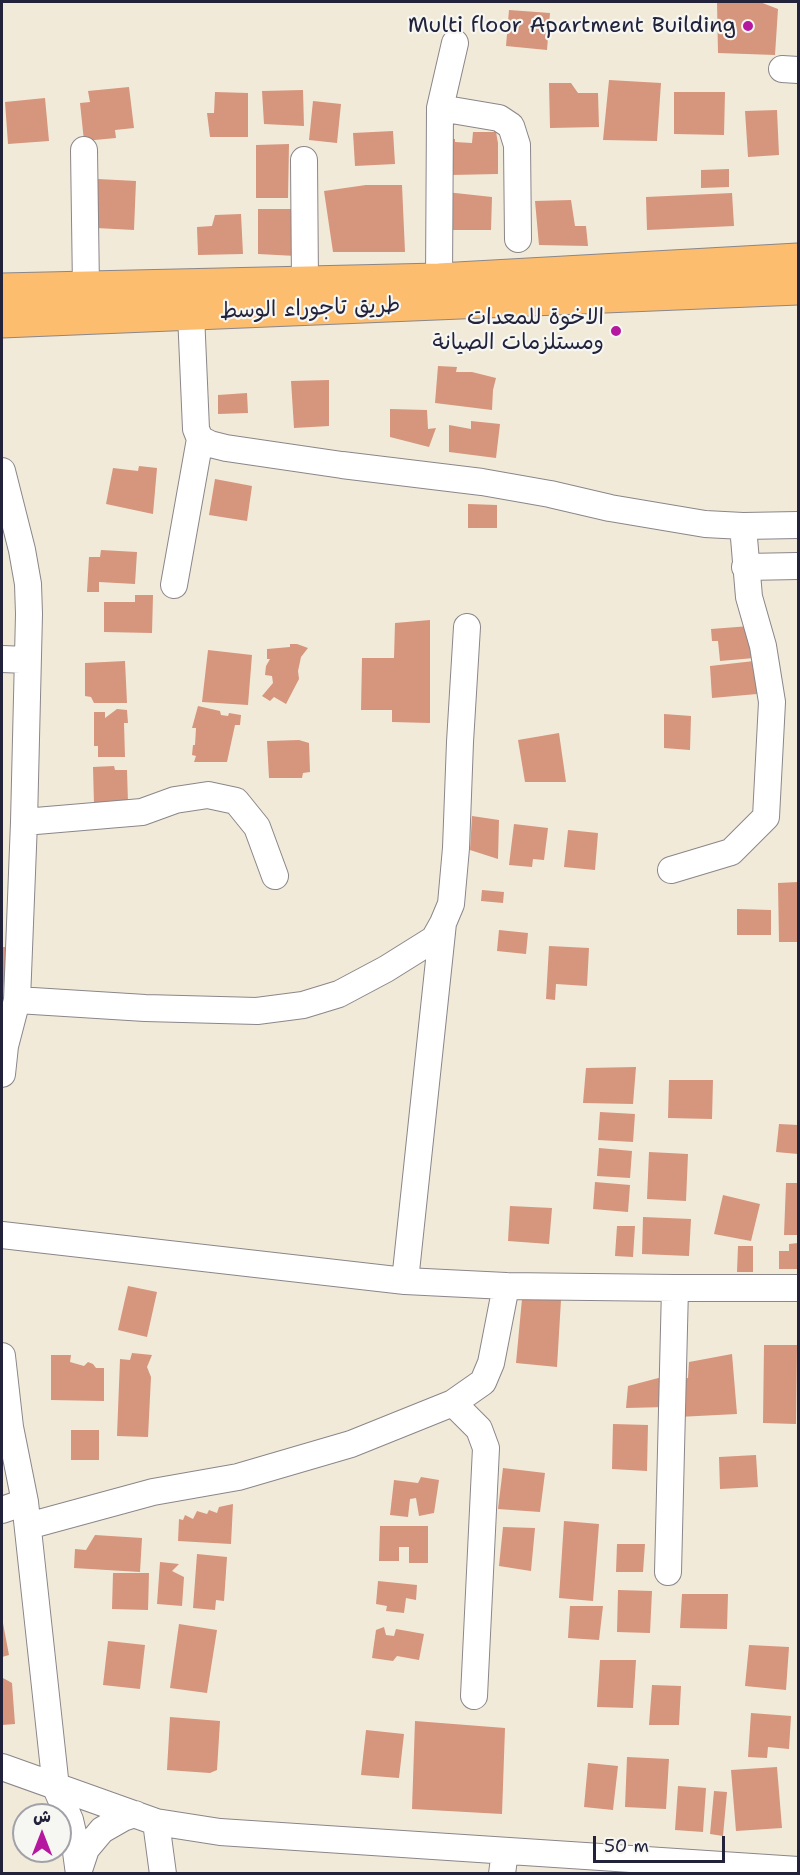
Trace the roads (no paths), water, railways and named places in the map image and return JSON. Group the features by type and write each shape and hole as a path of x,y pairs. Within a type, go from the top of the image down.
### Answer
{"main road":[{"path":"2,290 439,280 798,260"},
{"name":"طريق تاجوراء الوسط","path":"2,321 798,288"}],"street":[{"path":"439,280 440,108 455,43"},
{"path":"440,108 499,118 511,126 517,145 518,239"},
{"path":"84,150 87,288"},
{"path":"304,160 305,283"},
{"path":"174,585 200,439 195,421 191,314"},
{"path":"200,439 226,448 482,482 705,524 798,525"},
{"path":"2,471 28,584 24,822 16,1000 3,1045 2,1074"},
{"path":"671,870 731,852 766,817 772,702 763,646 749,597 743,526"},
{"path":"746,567 798,566"},
{"path":"16,1000 145,1008 257,1011 303,1005 339,994 387,969 434,939 444,923 451,904 467,627"},
{"path":"2,659 27,660"},
{"path":"24,822 142,812 175,800 208,795 236,801 257,826 275,876"},
{"path":"405,1281 444,923"},
{"path":"2,1235 405,1281 506,1286 798,1288"},
{"path":"18,1513 238,1477 351,1444 453,1403 483,1382 491,1363 506,1286"},
{"path":"668,1572 675,1288"},
{"path":"2,1356 18,1513 56,1788 70,1820 79,1872"},
{"path":"453,1403 479,1429 486,1448 474,1696"},
{"path":"2,1767 146,1818 220,1832 504,1862 798,1870"},
{"path":"79,1872 86,1849 102,1830 123,1818 146,1818"},
{"path":"146,1818 163,1874"}],"place":[{"name":"Multi floor Apartment Building","path":"748,26"},
{"name":"الاخوة للمعدات ومستلزمات الصيانة","path":"616,331"}]}
